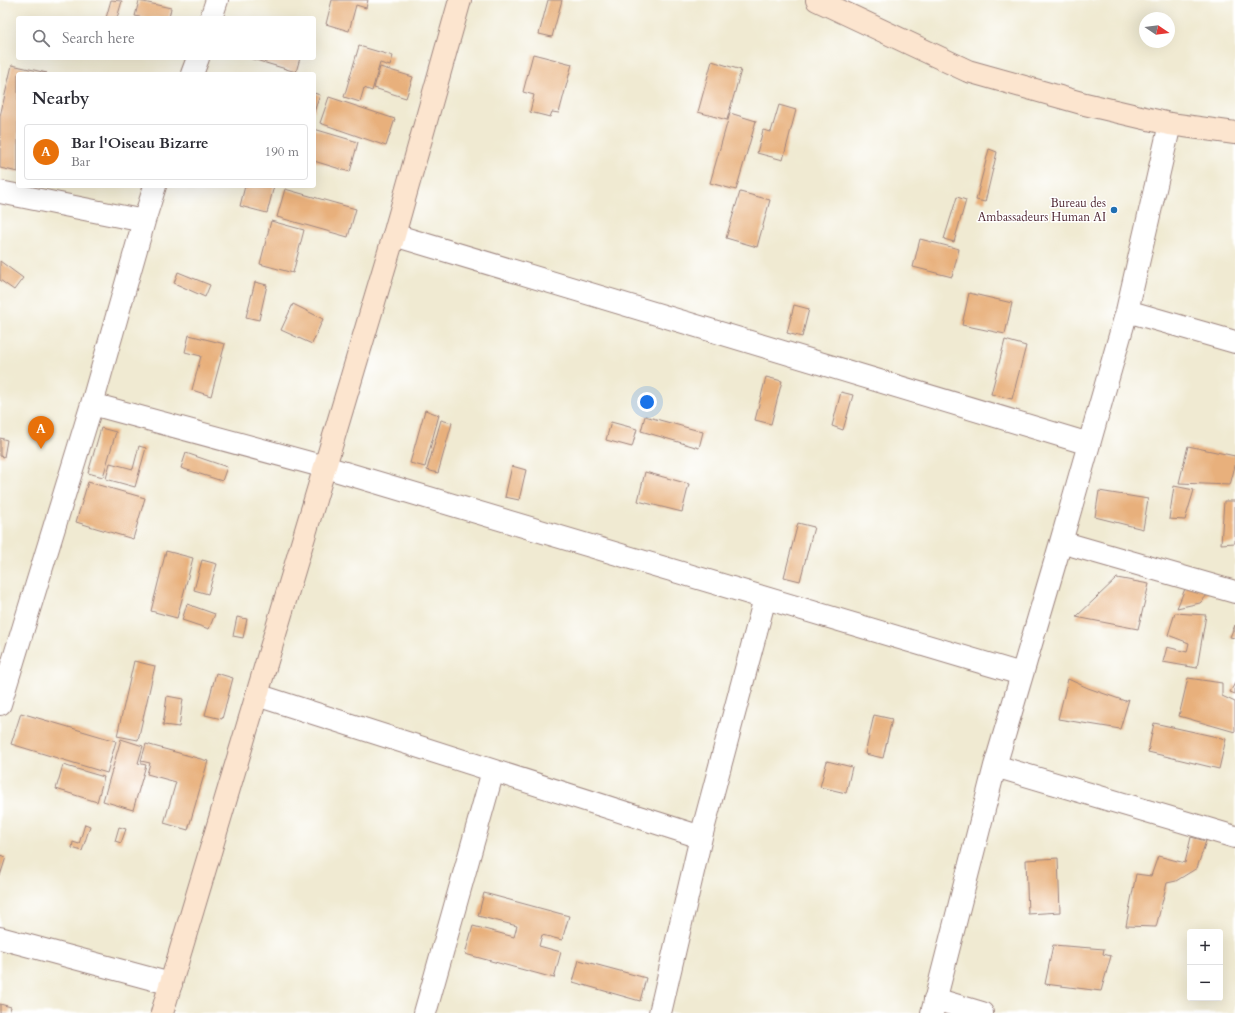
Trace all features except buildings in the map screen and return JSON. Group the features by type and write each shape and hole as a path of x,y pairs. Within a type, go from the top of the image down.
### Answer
{"street":[{"path":"212,16 217,0"},
{"path":"162,1013 394,235 460,0"},
{"path":"817,0 968,71 1085,104 1170,124 1235,133"},
{"path":"193,72 197,60"},
{"path":"982,1013 934,1006 995,766 1127,311 1170,124"},
{"path":"0,704 92,404 154,188"},
{"path":"0,192 144,221"},
{"path":"394,235 1089,444"},
{"path":"1127,311 1235,342"},
{"path":"92,404 325,467 1021,674"},
{"path":"1061,542 1235,592"},
{"path":"660,1013 701,838 765,598"},
{"path":"257,695 701,838"},
{"path":"995,766 1235,837"},
{"path":"425,1013 493,771"},
{"path":"0,938 171,984"}],"place":[{"name":"Bureau des Ambassadeurs Human AI","path":"1114,210"},
{"name":"Bar l'Oiseau Bizarre","path":"41,449"}]}
